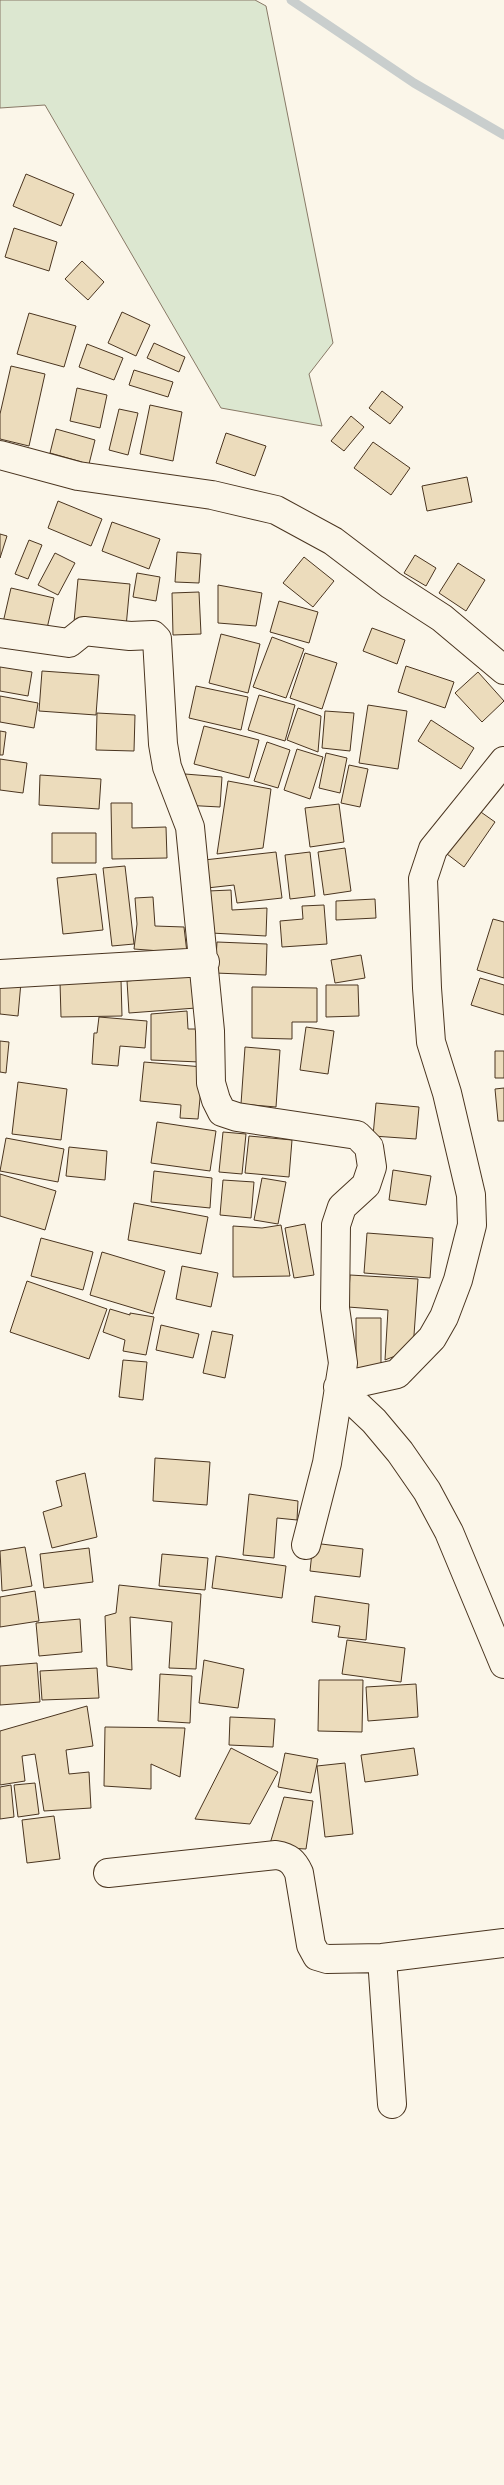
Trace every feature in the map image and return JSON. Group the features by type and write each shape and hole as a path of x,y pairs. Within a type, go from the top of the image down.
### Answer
{"street":[{"path":"0,455 78,476 212,495 276,510 333,541 391,585 442,618 504,670"},
{"path":"0,633 69,642 84,631 130,636 153,635 157,639 162,744 167,766 190,827 205,962 210,1031 211,1083 216,1100 222,1112 237,1117 357,1135 369,1147 372,1167 366,1185 342,1207 336,1225 335,1308 343,1363 327,1462 306,1545"},
{"path":"338,1387 397,1374 432,1338 444,1317 458,1280 472,1225 471,1195 447,1092 431,1042 423,878 433,849 504,762"},
{"path":"0,974 205,962"},
{"path":"338,1387 374,1421 400,1452 427,1491 449,1532 504,1664"},
{"path":"108,1873 276,1855 286,1856 295,1864 299,1874 310,1937 317,1956 326,1959 382,1958 504,1944"},
{"path":"382,1958 392,2104"}],"green space":[{"path":"0,0 255,0 266,6 333,343 309,374 322,426 221,408 45,105 0,108"}],"building":[{"path":"26,174 74,194 61,226 13,206"},
{"path":"14,228 57,242 49,271 5,257"},
{"path":"82,261 104,282 88,300 65,279"},
{"path":"122,312 150,325 136,356 108,343"},
{"path":"29,313 76,326 64,367 17,354"},
{"path":"154,343 185,357 179,372 147,358"},
{"path":"87,344 123,358 114,380 79,367"},
{"path":"11,366 45,374 29,446 0,439 0,414"},
{"path":"134,370 173,382 168,397 129,385"},
{"path":"77,388 107,395 100,428 70,421"},
{"path":"382,391 403,407 390,424 369,408"},
{"path":"150,405 182,412 173,461 140,454"},
{"path":"119,409 138,413 128,455 109,450"},
{"path":"351,416 364,427 344,451 331,441"},
{"path":"56,429 95,440 89,464 50,453"},
{"path":"226,433 266,446 255,476 216,463"},
{"path":"373,442 410,468 391,495 354,468"},
{"path":"467,477 472,502 427,511 422,486"},
{"path":"58,501 102,519 91,546 48,528"},
{"path":"112,522 160,539 149,569 102,551"},
{"path":"0,534 7,536 0,558"},
{"path":"29,540 42,545 28,579 15,574"},
{"path":"177,552 201,554 199,583 175,582"},
{"path":"55,553 75,563 58,595 38,585"},
{"path":"415,555 436,568 426,586 404,573"},
{"path":"304,557 334,581 313,607 283,583"},
{"path":"458,563 485,580 466,611 439,593"},
{"path":"137,573 160,577 156,601 133,597"},
{"path":"78,579 130,584 126,627 74,622"},
{"path":"218,585 262,593 256,626 218,623"},
{"path":"11,588 54,598 45,637 2,627"},
{"path":"199,592 201,634 173,635 172,593"},
{"path":"279,601 318,612 309,643 270,632"},
{"path":"372,628 405,640 397,664 363,651"},
{"path":"221,634 260,644 248,693 209,683"},
{"path":"272,637 304,649 286,698 253,687"},
{"path":"305,653 337,663 322,709 290,698"},
{"path":"406,666 454,682 445,708 398,692"},
{"path":"0,667 32,672 28,696 0,691"},
{"path":"42,671 99,675 96,715 39,711"},
{"path":"478,672 504,701 482,722 455,693"},
{"path":"196,686 248,697 241,730 189,718"},
{"path":"259,695 295,705 285,741 248,730"},
{"path":"0,696 38,703 34,728 0,722"},
{"path":"368,705 407,711 398,769 359,763"},
{"path":"298,708 321,716 318,752 287,740"},
{"path":"325,711 354,713 350,751 322,748"},
{"path":"97,713 135,715 134,751 96,750"},
{"path":"431,720 474,748 461,769 418,741"},
{"path":"204,726 259,740 249,778 194,764"},
{"path":"0,731 6,732 3,755 0,755"},
{"path":"267,742 290,750 278,788 254,781"},
{"path":"297,749 323,757 310,799 284,790"},
{"path":"326,753 347,758 340,793 319,788"},
{"path":"0,759 27,763 23,793 0,790"},
{"path":"349,765 368,769 360,807 341,803"},
{"path":"185,774 222,777 220,807 183,805"},
{"path":"40,775 101,779 99,809 39,805"},
{"path":"228,781 271,789 263,848 217,854"},
{"path":"111,803 132,803 132,828 166,827 167,858 112,859"},
{"path":"339,804 344,842 310,847 305,808"},
{"path":"478,810 495,822 464,867 447,854"},
{"path":"52,833 96,833 96,863 52,863"},
{"path":"345,848 351,891 324,895 318,852"},
{"path":"276,852 282,898 237,903 234,885 207,888 204,860"},
{"path":"310,852 315,896 290,899 285,855"},
{"path":"125,866 134,944 112,946 103,868"},
{"path":"96,874 103,930 63,934 57,878"},
{"path":"231,890 232,910 267,908 266,936 211,933 208,891"},
{"path":"153,897 155,926 184,927 187,953 134,949 137,924 135,898"},
{"path":"375,899 376,918 336,920 336,901"},
{"path":"324,905 327,944 282,947 280,921 303,919 302,906"},
{"path":"493,919 504,922 504,978 477,970"},
{"path":"217,942 267,944 266,975 215,973"},
{"path":"361,955 365,978 335,983 331,960"},
{"path":"194,975 196,1008 129,1013 127,981"},
{"path":"480,978 504,985 504,1015 471,1005"},
{"path":"121,980 122,1016 61,1017 60,982"},
{"path":"0,981 21,982 18,1016 0,1014"},
{"path":"326,985 358,985 359,1016 326,1017"},
{"path":"252,987 317,988 317,1022 292,1022 292,1039 252,1038"},
{"path":"187,1011 188,1029 202,1029 200,1062 151,1060 151,1014"},
{"path":"99,1017 147,1021 145,1048 120,1046 118,1066 92,1064 94,1033 97,1033"},
{"path":"306,1027 334,1031 328,1074 300,1070"},
{"path":"0,1041 9,1042 6,1073 0,1072"},
{"path":"245,1047 280,1050 276,1107 241,1104"},
{"path":"495,1051 504,1051 504,1078 495,1078"},
{"path":"144,1062 203,1067 198,1119 180,1118 181,1105 140,1101"},
{"path":"18,1082 67,1089 61,1140 12,1134"},
{"path":"504,1088 504,1121 498,1121 495,1089"},
{"path":"376,1103 419,1107 416,1139 373,1136"},
{"path":"157,1122 216,1131 210,1171 151,1163"},
{"path":"223,1132 246,1134 242,1174 219,1172"},
{"path":"249,1136 292,1140 289,1177 245,1173"},
{"path":"6,1138 64,1149 58,1182 0,1171"},
{"path":"69,1147 107,1151 105,1180 66,1176"},
{"path":"393,1170 431,1176 426,1205 389,1200"},
{"path":"154,1171 212,1178 210,1208 151,1202"},
{"path":"0,1174 56,1191 45,1230 0,1216"},
{"path":"262,1178 286,1182 278,1224 254,1220"},
{"path":"223,1180 254,1182 251,1218 220,1215"},
{"path":"134,1203 208,1217 201,1254 128,1240"},
{"path":"305,1224 314,1275 294,1278 285,1228"},
{"path":"281,1225 290,1276 233,1277 233,1226 262,1228"},
{"path":"367,1233 433,1238 430,1278 364,1273"},
{"path":"41,1238 93,1252 83,1290 31,1276"},
{"path":"102,1252 165,1271 153,1314 90,1295"},
{"path":"182,1266 218,1273 211,1307 176,1299"},
{"path":"350,1275 418,1279 413,1349 385,1360 388,1310 348,1307"},
{"path":"27,1281 107,1309 89,1359 10,1332"},
{"path":"110,1309 130,1315 130,1313 154,1317 146,1355 123,1351 125,1340 103,1332"},
{"path":"356,1318 381,1318 381,1371 356,1371"},
{"path":"161,1325 199,1334 193,1358 156,1350"},
{"path":"212,1331 233,1335 225,1378 203,1373"},
{"path":"123,1360 147,1362 143,1400 119,1397"},
{"path":"155,1458 210,1462 207,1505 153,1501"},
{"path":"85,1473 97,1537 52,1548 43,1512 62,1506 56,1481"},
{"path":"249,1494 298,1501 297,1520 277,1518 274,1558 243,1555"},
{"path":"313,1543 363,1549 360,1577 310,1571"},
{"path":"25,1547 32,1586 2,1591 0,1551"},
{"path":"89,1548 93,1582 44,1588 40,1554"},
{"path":"162,1554 208,1558 205,1590 159,1586"},
{"path":"216,1556 286,1566 282,1598 212,1588"},
{"path":"119,1585 201,1594 196,1669 169,1668 172,1622 130,1617 132,1670 107,1666 105,1616 116,1613"},
{"path":"35,1591 39,1621 0,1627 0,1597"},
{"path":"315,1596 369,1604 366,1640 338,1637 340,1626 312,1622"},
{"path":"80,1619 82,1652 39,1656 36,1623"},
{"path":"347,1640 405,1648 401,1682 342,1674"},
{"path":"204,1660 244,1669 238,1708 199,1703"},
{"path":"37,1663 40,1702 0,1705 0,1666"},
{"path":"97,1668 99,1698 42,1700 40,1671"},
{"path":"160,1674 192,1676 190,1723 158,1721"},
{"path":"319,1680 363,1680 362,1732 318,1731"},
{"path":"416,1684 418,1717 368,1721 366,1687"},
{"path":"87,1706 93,1746 66,1750 69,1774 89,1772 91,1808 44,1811 35,1754 22,1756 25,1781 0,1785 0,1731"},
{"path":"230,1717 275,1719 273,1747 229,1745"},
{"path":"105,1727 185,1728 180,1777 151,1764 151,1789 104,1786"},
{"path":"231,1748 278,1772 250,1824 195,1819"},
{"path":"414,1748 418,1775 365,1782 361,1755"},
{"path":"285,1753 318,1759 311,1793 278,1787"},
{"path":"345,1763 353,1834 325,1837 317,1766"},
{"path":"35,1783 39,1814 18,1817 14,1785"},
{"path":"11,1785 14,1817 0,1819 0,1787"},
{"path":"284,1797 313,1801 306,1849 269,1847"},
{"path":"54,1816 60,1859 27,1863 22,1820"}],"waterway":[{"path":"291,0 414,83 504,135"}]}
